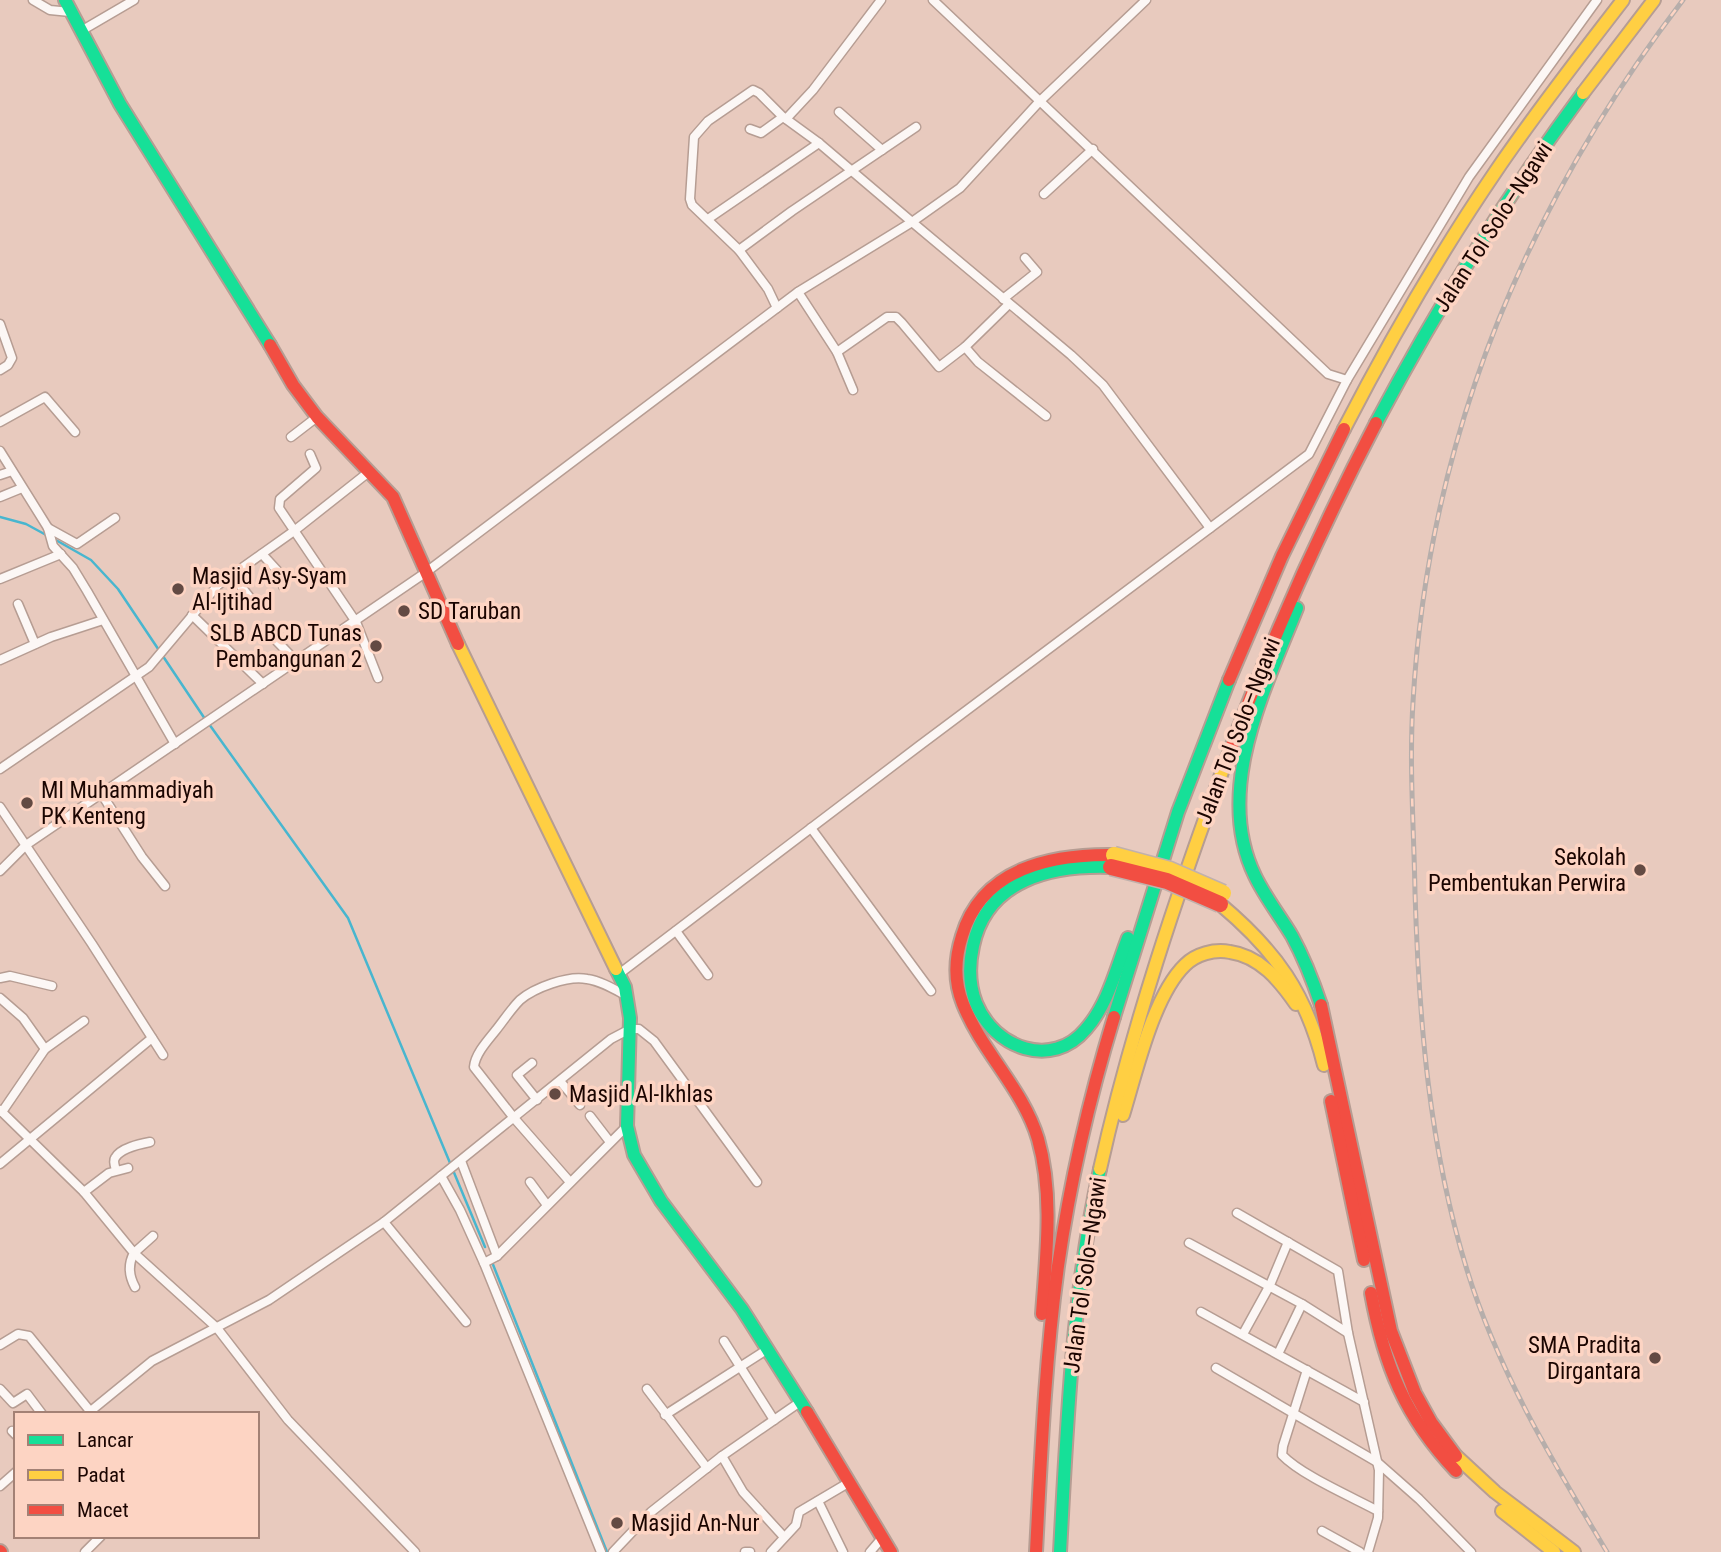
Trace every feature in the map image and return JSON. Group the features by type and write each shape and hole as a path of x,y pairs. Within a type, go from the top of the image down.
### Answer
{"main road":[{"name":"Jalan Tol Solo–Ngawi","path":"1036,1552 1048,1340 1074,1172 1094,1086 1122,988 1187,786 1226,684 1284,550 1368,385 1416,299 1478,198 1531,121 1623,0"},
{"name":"Jalan Tol Solo–Ngawi","path":"1060,1552 1069,1395 1082,1271 1099,1171 1146,996 1211,796 1284,611 1396,384 1494,219 1546,143 1654,0"},
{"path":"68,6 118,99 293,385 317,417 393,497 487,707 619,974 627,996 630,1029 627,1126 634,1155 661,1201 742,1309 768,1349 886,1545"},
{"path":"1341,491 1267,687 1242,767 1238,811 1242,840 1249,862 1298,947 1323,1012 1327,1054 1385,1356 1404,1400 1422,1430 1451,1466 1554,1552"},
{"path":"1112,861 1033,877 999,897 980,923 970,950 968,968 972,990 986,1022 1006,1041 1033,1052 1060,1049 1073,1042 1096,1016 1187,786"},
{"path":"1041,1439 1041,1327 1047,1236 1044,1166 1038,1139 1027,1112 965,1009 957,976 957,958 960,937 969,918 988,890 1000,880 1038,862 1091,854 1222,898 1292,977 1327,1054 1379,1284 1397,1354 1413,1392 1430,1421 1473,1474 1574,1552"},
{"path":"1082,1271 1122,1117 1163,1000 1172,980 1184,966 1196,957 1216,950 1234,951 1249,956 1276,977 1327,1054"}],"street":[{"path":"33,0 50,10 68,6"},
{"path":"81,31 134,0"},
{"path":"750,129 758,134 763,133 785,118 813,90 881,0"},
{"path":"933,0 1328,374 1347,380"},
{"path":"0,870 26,845 425,573 799,292 912,222 965,184 1039,102 1146,0"},
{"path":"619,974 1309,454 1347,380 1469,177 1597,0"},
{"path":"777,308 768,289 739,250 690,201 696,134 708,121 751,90 759,93 785,118 819,143 1071,355 1099,382 1210,528"},
{"path":"839,112 882,150"},
{"path":"739,250 916,127"},
{"path":"708,219 819,143"},
{"path":"1044,194 1093,149"},
{"path":"837,352 891,316 902,323 939,367 965,347 1037,272 1025,258"},
{"path":"799,292 837,352 852,390"},
{"path":"0,324 12,358 8,365 0,370"},
{"path":"965,347 978,362 1046,416"},
{"path":"0,422 45,397 75,432"},
{"path":"291,437 317,417"},
{"path":"0,452 51,535 53,547 73,568 175,744"},
{"path":"310,454 316,468 278,503 279,508 356,622 378,678"},
{"path":"0,475 12,471"},
{"path":"0,769 137,676 162,654 218,585 294,531 370,471"},
{"path":"0,497 22,488"},
{"path":"51,535 78,544 115,518"},
{"path":"0,579 61,554"},
{"path":"262,554 284,578 283,586"},
{"path":"232,575 251,599"},
{"path":"18,604 34,644"},
{"path":"192,615 263,684"},
{"path":"0,660 34,644 103,620"},
{"path":"264,628 296,661"},
{"path":"102,793 142,857 166,886"},
{"path":"0,807 163,1055"},
{"path":"811,828 931,991"},
{"path":"676,931 708,975"},
{"path":"0,978 10,976 52,986"},
{"path":"570,1182 514,1118 474,1067 474,1062 512,1008 536,991 580,978 601,983 627,996"},
{"path":"0,998 23,1018 45,1049"},
{"path":"84,1021 45,1049 1,1111 84,1192 134,1253 217,1328 288,1420 415,1552"},
{"path":"90,1412 152,1362 269,1300 384,1222 611,1040 630,1029 639,1029 654,1041 757,1182"},
{"path":"0,1164 152,1038"},
{"path":"532,1063 517,1075 537,1100"},
{"path":"560,1081 580,1105"},
{"path":"590,1116 610,1142"},
{"path":"491,1260 627,1126"},
{"path":"116,1170 114,1161 117,1156 130,1148 150,1142"},
{"path":"459,1162 491,1260 601,1552"},
{"path":"84,1192 103,1177 116,1170 128,1168"},
{"path":"441,1176 491,1260"},
{"path":"530,1182 547,1205"},
{"path":"1237,1213 1338,1270 1348,1333 1377,1462 1378,1511 1368,1552"},
{"path":"384,1222 466,1322"},
{"path":"135,1287 130,1274 131,1260 134,1253 153,1236"},
{"path":"1243,1334 1270,1285 1288,1242"},
{"path":"1189,1243 1270,1285 1348,1333"},
{"path":"1278,1354 1303,1304"},
{"path":"1201,1312 1364,1402"},
{"path":"0,1345 18,1334 29,1336 88,1412"},
{"path":"724,1341 774,1420"},
{"path":"666,1415 768,1349"},
{"path":"1216,1368 1377,1462 1419,1499 1471,1552"},
{"path":"1307,1370 1283,1446 1284,1457 1378,1511"},
{"path":"0,1389 13,1403 27,1395 40,1412"},
{"path":"647,1389 707,1468"},
{"path":"616,1550 641,1521 722,1456 800,1402"},
{"path":"722,1456 743,1492 782,1539 786,1552"},
{"path":"771,1552 796,1525 799,1512 848,1483"},
{"path":"818,1501 843,1552"},
{"path":"1322,1531 1360,1552"},
{"path":"87,1551 99,1538"},
{"path":"870,1552 886,1545"}],"waterway":[{"path":"0,517 26,524 48,536"},
{"path":"54,539 91,560 118,589 205,719"},
{"path":"209,724 348,918 485,1247"},
{"path":"492,1262 607,1552"}],"railway":[{"path":"1607,1552 1547,1450 1494,1344 1467,1270 1443,1177 1428,1083 1419,989 1412,774 1413,702 1422,605 1439,511 1463,420 1494,331 1532,244 1576,160 1627,79 1683,0"}],"traffic: fast":[{"path":"65,0 120,104 270,345"},
{"path":"1376,423 1473,254 1583,93"},
{"path":"1297,608 1271,672 1248,740 1241,775 1239,809 1243,843 1255,876 1296,944 1321,1005"},
{"path":"1114,1017 1178,812 1229,680"},
{"path":"1111,867 1045,873 1007,891 992,905 981,923 973,946 970,967 976,1003 984,1019 1010,1042 1041,1051 1057,1049 1072,1042 1094,1019 1111,986 1128,938"},
{"path":"616,969 625,987 630,1018 627,1126 634,1155 661,1201 742,1309 807,1412"},
{"path":"1060,1552 1068,1408 1077,1311 1100,1169"}],"traffic: slow":[{"path":"1344,429 1416,297 1475,202 1558,84 1623,0"},
{"path":"1583,93 1654,0"},
{"path":"458,644 616,969"},
{"path":"1100,1169 1126,1065 1156,963 1226,761"},
{"path":"1114,855 1170,870 1223,893"},
{"path":"1220,904 1257,939 1286,975 1308,1016 1324,1065"},
{"path":"1123,1115 1155,1015 1174,979 1194,958 1218,951 1241,954 1260,964 1276,978 1296,1004"},
{"path":"1456,1456 1495,1492 1574,1552"},
{"path":"1502,1511 1554,1552"}],"traffic: jam":[{"path":"270,345 293,385 317,417 393,497 458,644"},
{"path":"1226,761 1296,589 1376,423"},
{"path":"1229,680 1282,556 1344,429"},
{"path":"1042,1314 1047,1248 1043,1160 1038,1139 1023,1104 971,1022 963,1004 956,970 958,953 972,913 985,895 1003,880 1044,862 1090,855 1114,855"},
{"path":"1111,867 1167,881 1220,904"},
{"path":"1321,1005 1391,1331 1415,1393 1431,1422 1456,1456"},
{"path":"1036,1552 1047,1373 1058,1266 1081,1141 1114,1017"},
{"path":"1331,1101 1364,1260"},
{"path":"1371,1293 1383,1344 1399,1389 1423,1431 1456,1471"},
{"path":"807,1412 891,1552"}],"place":[{"name":"Masjid Asy-Syam Al-Ijtihad","path":"178,589"},
{"name":"SD Taruban","path":"404,611"},
{"name":"SLB ABCD Tunas Pembangunan 2","path":"376,646"},
{"name":"MI Muhammadiyah PK Kenteng","path":"27,803"},
{"name":"Sekolah Pembentukan Perwira","path":"1640,870"},
{"name":"Masjid Al-Ikhlas","path":"555,1094"},
{"name":"SMA Pradita Dirgantara","path":"1655,1358"},
{"name":"Masjid An-Nur","path":"617,1523"}]}
